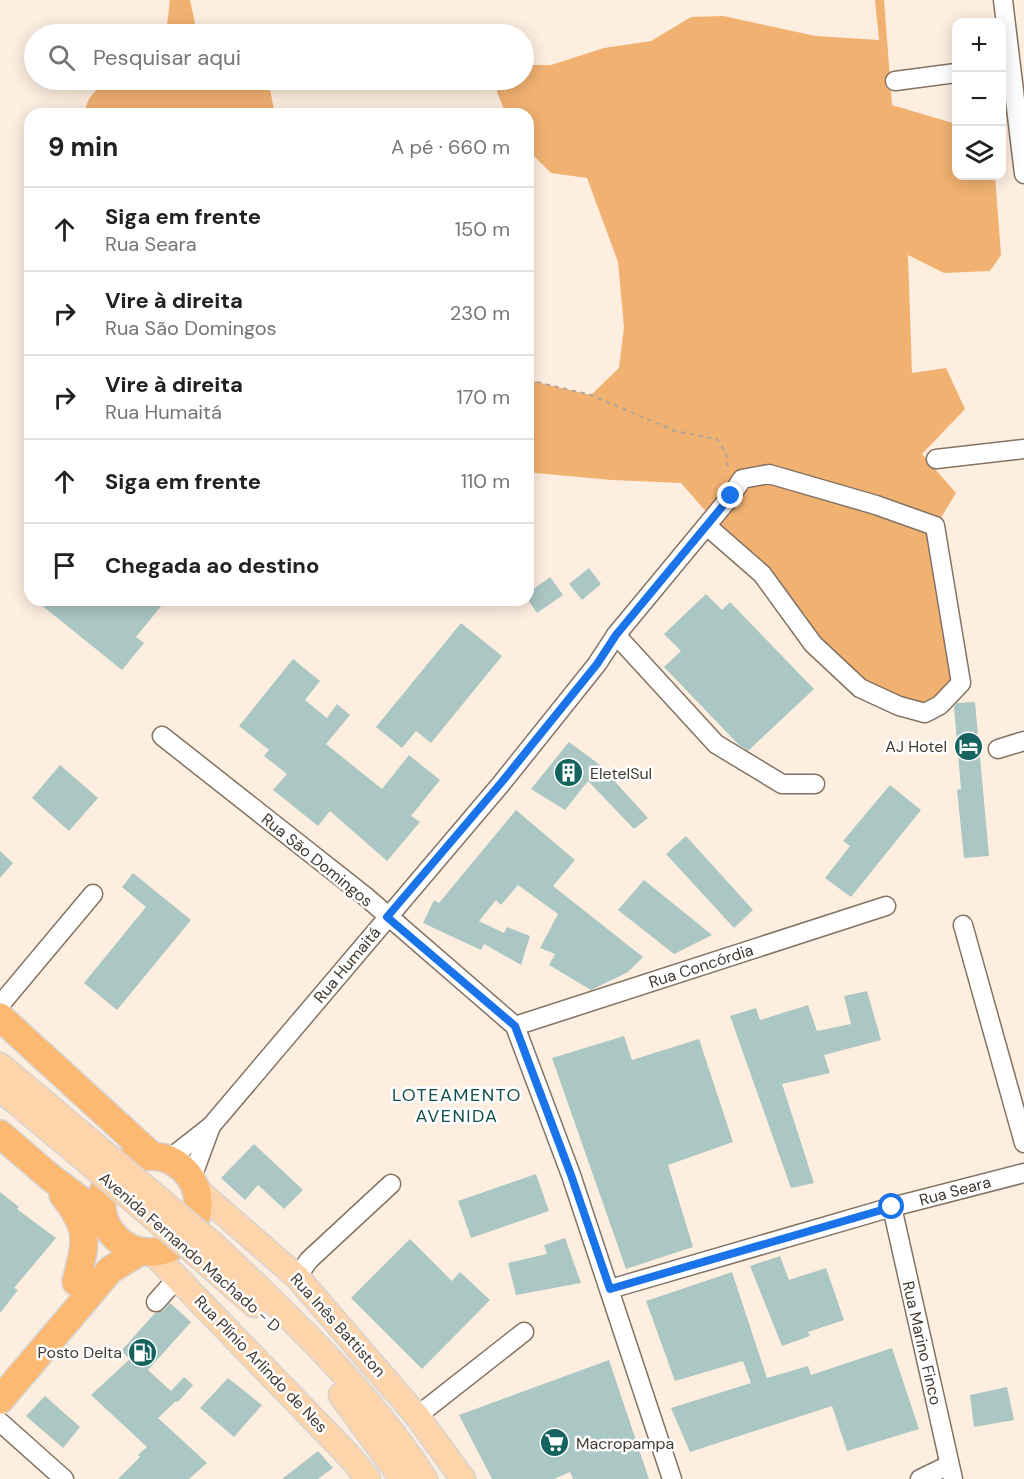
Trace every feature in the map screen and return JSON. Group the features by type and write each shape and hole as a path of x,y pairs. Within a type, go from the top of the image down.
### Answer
{"highway":[{"path":"0,1017 160,1157 179,1166 193,1184 198,1207 188,1233 172,1246 146,1251 110,1270 0,1400"},
{"path":"0,1134 106,1222 122,1242 146,1251"},
{"path":"0,1374 96,1260 106,1222 102,1196 110,1177 124,1163 142,1156 160,1157"},
{"path":"50,1177 74,1207 85,1234 84,1250 76,1282"}],"main road":[{"path":"0,1065 96,1158"},
{"path":"0,1089 96,1158"},
{"name":"Avenida Fernando Machado - D","path":"96,1158 208,1252 271,1299 352,1383 425,1479"},
{"name":"Rua Inês Battiston","path":"193,1184 297,1277 417,1416 463,1479"},
{"name":"Rua Plínio Arlindo de Nes","path":"146,1251 178,1277 351,1458 368,1479"},
{"name":"Avenida Fernando Machado - D","path":"208,1252 343,1396 402,1479"}],"street":[{"path":"1003,0 1024,174"},
{"path":"895,81 952,74"},
{"path":"936,459 1024,449"},
{"name":"Rua Humaitá","path":"160,1157 211,1126 501,783 597,664 616,635 706,526 731,496 742,479 769,474 876,505 936,526 961,683 940,705 925,713 899,706 860,688 813,644 762,574 706,526"},
{"path":"616,635 716,744 782,784 815,784"},
{"name":"Rua São Domingos","path":"162,736 364,896 515,1026 571,1175 672,1479"},
{"path":"998,749 1024,741"},
{"path":"0,1005 93,894"},
{"name":"Rua Concórdia","path":"515,1026 886,906"},
{"path":"963,925 1024,1143"},
{"name":"Rua Humaitá","path":"193,1184 211,1126"},
{"name":"Rua Seara","path":"610,1289 892,1207 1024,1173"},
{"path":"297,1277 309,1260 391,1184"},
{"name":"Rua Marino Finco","path":"892,1207 951,1472"},
{"path":"156,1302 178,1277"},
{"path":"417,1416 524,1332"},
{"path":"0,1422 64,1479"},
{"path":"920,1479 951,1472"}],"path":[{"path":"534,381 591,395 675,431 717,438 726,453 731,496"}],"shaded area":[{"path":"170,0 190,0 195,24 167,24"},
{"path":"875,0 884,0 892,105 952,123 952,180 995,180 1001,255 990,271 944,273 908,255 912,373 946,368 965,409 922,454 956,493 936,526 961,683 925,713 860,688 681,483 612,480 534,472 534,381 591,395 619,368 624,327 618,262 587,178 551,173 534,156 534,108 504,108 498,90 534,90 534,65 551,65 604,48 651,41 691,17 723,16 816,36 879,40"},
{"path":"96,90 270,90 274,108 85,108"}],"building":[{"path":"589,568 601,584 582,600 569,584"},
{"path":"550,577 563,595 537,613 532,606 534,606 534,589"},
{"path":"706,594 722,610 730,602 814,689 748,751 738,744 664,667 681,651 664,634"},
{"path":"42,606 161,606 136,637 144,643 122,670"},
{"path":"461,623 502,656 431,743 416,731 402,748 376,727"},
{"path":"293,659 320,681 305,700 327,718 337,704 350,715 326,744 382,789 409,755 440,780 411,816 420,822 387,861 330,811 318,826 273,790 287,774 264,756 269,750 239,726"},
{"path":"975,702 989,856 964,858 957,790 961,789 954,707 957,703"},
{"name":"EletelSul","path":"569,742 600,765 648,818 634,829 588,781 565,810 531,789"},
{"path":"60,765 98,798 69,831 32,798"},
{"path":"890,785 921,810 851,897 825,878 850,846 843,841"},
{"path":"516,810 575,860 553,886 643,957 628,972 591,990 549,965 555,954 540,948 558,914 518,885 501,905 496,900 479,921 504,933 507,927 530,936 521,965 484,944 481,950 423,923 434,900 439,903"},
{"path":"686,836 753,910 734,928 666,854"},
{"path":"0,851 13,863 0,878"},
{"path":"133,873 191,920 117,1010 84,983 146,907 122,887"},
{"path":"644,880 712,935 674,954 618,910"},
{"path":"867,991 881,1040 824,1055 830,1073 782,1084 814,1183 791,1188 730,1016 756,1008 760,1020 808,1005 817,1031 851,1024 844,996"},
{"path":"624,1036 632,1060 699,1039 733,1142 668,1165 693,1247 626,1269 552,1058"},
{"path":"254,1144 303,1190 284,1209 258,1185 245,1200 221,1178"},
{"path":"536,1174 549,1211 471,1238 458,1201"},
{"path":"0,1192 19,1207 17,1209 56,1238 14,1288 18,1290 0,1313"},
{"path":"565,1238 581,1283 516,1295 508,1263 547,1254 544,1245"},
{"path":"410,1239 452,1281 460,1272 490,1300 422,1369 351,1298"},
{"path":"780,1256 789,1280 826,1268 844,1320 808,1332 810,1336 782,1346 750,1266"},
{"path":"732,1272 767,1378 808,1366 811,1375 892,1348 919,1429 847,1451 832,1406 690,1452 671,1408 751,1383 743,1361 675,1381 646,1301"},
{"path":"170,1303 191,1322 148,1370 171,1391 184,1377 193,1385 178,1402 176,1401 158,1418 207,1463 189,1479 118,1479 147,1447 91,1395 130,1359 121,1351 155,1313 164,1310"},
{"name":"Macropampa","path":"609,1360 649,1479 573,1479 570,1472 554,1479 492,1479 459,1415"},
{"path":"228,1378 262,1405 234,1437 200,1408"},
{"path":"1007,1387 1014,1420 974,1427 970,1395"},
{"path":"45,1396 80,1427 63,1448 26,1416"},
{"path":"318,1451 333,1468 318,1479 282,1479"}],"place":[{"name":"AJ Hotel","path":"968,746"},
{"name":"EletelSul","path":"569,773"},
{"name":"Posto Delta","path":"143,1352"},
{"name":"Macropampa","path":"555,1443"}],"district":[{"name":"LOTEAMENTO AVENIDA","path":"457,1105"}],"route":[{"path":"731,496 616,635 597,664 501,783 387,917 515,1026 571,1175 610,1289 892,1207"}]}
